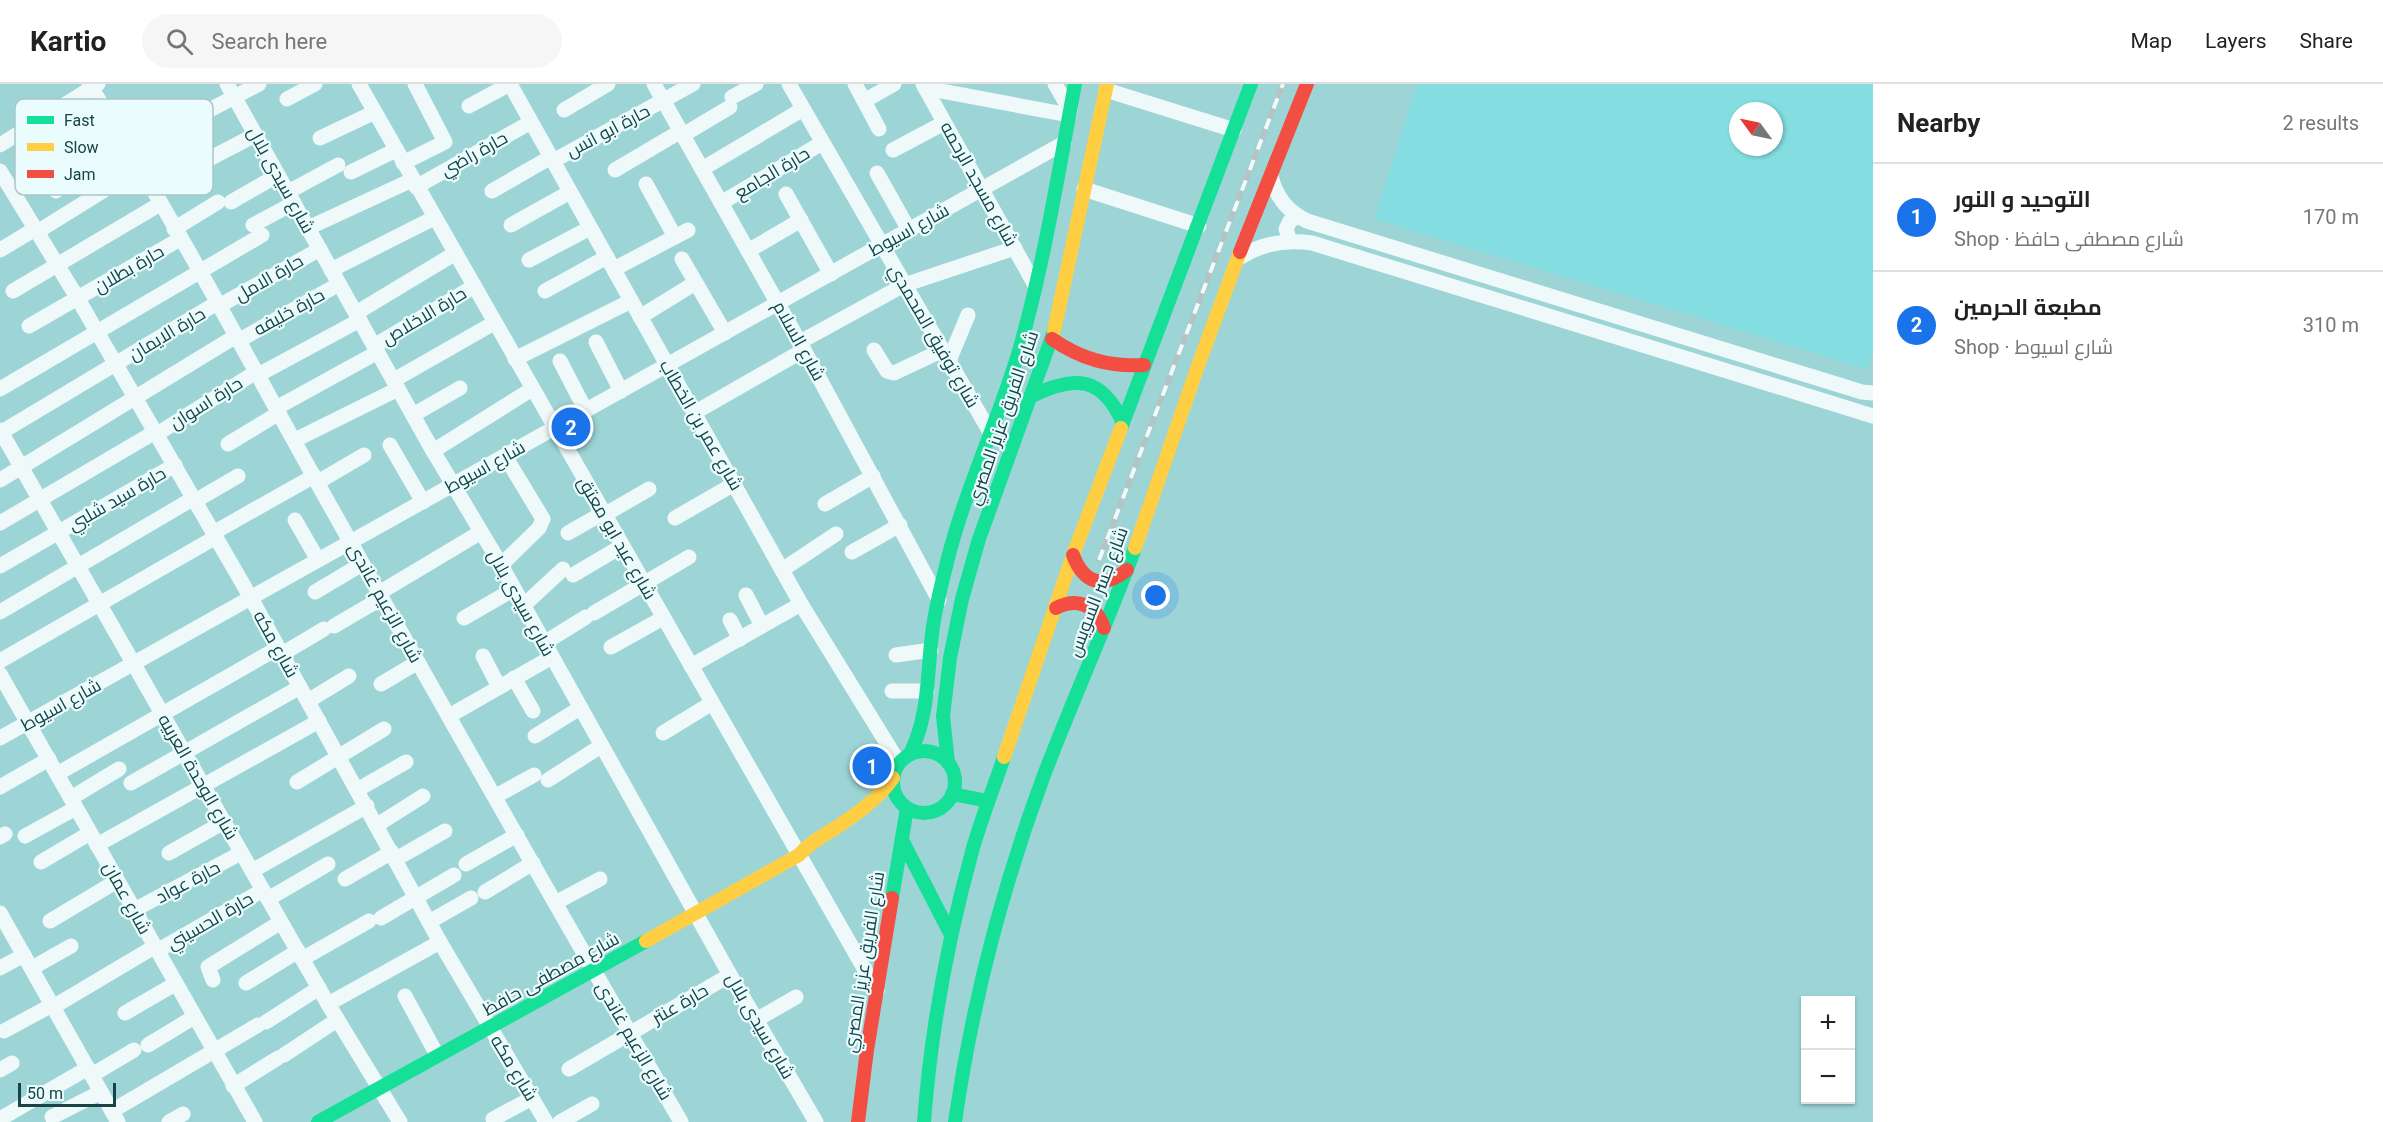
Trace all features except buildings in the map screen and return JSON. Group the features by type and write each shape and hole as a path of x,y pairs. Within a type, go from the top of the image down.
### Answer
{"main road":[{"name":"شارع الفريق عزيز المصري","path":"905,759 922,725 939,600 961,515 1018,355 1035,285 1076,84"},
{"name":"شارع جسر السويس","path":"924,1122 931,1044 950,933 988,801 1073,555 1251,84"},
{"name":"شارع جسر السويس","path":"955,1122 964,1057 977,1000 1008,886 1043,778 1128,570 1224,295 1307,84"},
{"name":"شارع الفريق عزيز المصري","path":"948,763 943,716 959,609 979,539 1052,339 1106,87"},
{"path":"1052,339 1075,354 1102,364 1144,365"},
{"path":"1032,396 1063,382 1076,381 1089,384 1101,390 1111,399 1123,423"},
{"path":"1073,555 1082,574 1100,582 1111,581 1128,570"},
{"path":"1056,608 1073,601 1090,605 1102,619 1104,628"},
{"path":"916,752 931,752 948,763 954,778 952,794 943,806 929,812 914,811 906,807 895,794 893,778 905,759 916,752"},
{"name":"شارع مصطفى حافظ","path":"318,1122 594,971 799,855 811,843 868,808 884,792 893,778"},
{"path":"952,794 988,801"},
{"name":"شارع الفريق عزيز المصري","path":"858,1122 906,807"},
{"name":"شارع مصطفى حافظ","path":"799,855 815,851 885,810 906,807"},
{"path":"902,840 950,933"}],"street":[{"path":"213,101 230,90 259,84"},
{"path":"287,99 315,84"},
{"name":"شارع عيد ابو معتق","path":"359,84 454,254 877,991"},
{"path":"0,389 199,272 258,230 291,198 345,168 400,157 445,142 415,84"},
{"path":"469,106 510,84"},
{"name":"شارع عمر بن الخطاب","path":"510,84 801,604 905,759"},
{"path":"564,110 608,84"},
{"name":"شارع السلام","path":"654,84 802,346 939,600"},
{"name":"حارة ابو انس","path":"492,191 693,84"},
{"path":"615,170 682,133 756,84"},
{"name":"شارع توفيق المحمدي","path":"789,84 903,285 990,432"},
{"path":"855,84 879,129"},
{"path":"864,101 894,84"},
{"path":"1055,84 1070,112"},
{"path":"71,99 92,85"},
{"name":"شارع الزعيم غاندى","path":"92,85 100,99"},
{"path":"924,86 1070,112"},
{"name":"شارع مسجد الرحمه","path":"924,86 1035,285"},
{"path":"1106,87 1234,130"},
{"name":"شارع سيدى بلال","path":"230,90 433,451 501,565 695,914 816,1122"},
{"path":"702,169 803,109"},
{"path":"320,138 375,112"},
{"name":"حارة راضي","path":"308,228 414,183 531,122"},
{"path":"892,150 944,123"},
{"path":"213,157 255,135"},
{"path":"0,146 15,137"},
{"name":"حارة الجامع","path":"721,202 822,143"},
{"name":"شارع اسيوط","path":"0,738 1064,143"},
{"name":"شارع مكه","path":"0,171 98,332 175,465 367,806 440,942 546,1122"},
{"path":"878,173 909,230"},
{"name":"حارة بطلان","path":"29,326 78,299 224,202 278,175"},
{"path":"1271,176 1277,195 1290,210 1306,221 1771,364 1873,393"},
{"path":"545,291 682,234 646,184"},
{"path":"1084,189 1199,226"},
{"path":"511,225 570,192"},
{"path":"786,194 831,274"},
{"path":"0,250 95,195"},
{"name":"شارع الزعيم غاندى","path":"155,195 681,1122"},
{"path":"13,291 160,204"},
{"path":"1290,241 1286,229 1290,221 1298,216"},
{"path":"331,270 434,218"},
{"path":"748,251 801,220"},
{"path":"529,260 590,228"},
{"path":"1239,258 1258,248 1290,241 1312,243 1873,416"},
{"path":"694,413 903,285 1015,248"},
{"name":"حارة الامل","path":"218,305 320,249"},
{"name":"حارة اسوان","path":"0,523 358,316 454,254"},
{"path":"682,259 725,333"},
{"path":"640,317 695,283"},
{"name":"حارة خليفه","path":"0,480 135,397 339,284"},
{"name":"حارة الاخلاص","path":"228,444 474,287"},
{"path":"515,359 631,301"},
{"name":"حارة الايمان","path":"0,432 218,305"},
{"path":"874,350 887,371 894,373 945,357 968,315"},
{"path":"295,440 396,384 494,323"},
{"path":"596,342 621,391"},
{"path":"560,361 586,411"},
{"path":"413,415 460,388"},
{"path":"433,451 532,389"},
{"name":"شارع الوحدة العربيه","path":"0,432 328,1004 400,1122"},
{"path":"390,445 423,502"},
{"path":"0,662 214,535 364,455"},
{"path":"501,565 541,525 542,516 505,456"},
{"name":"حارة سيد شلبي","path":"0,566 175,465"},
{"path":"0,612 238,476"},
{"path":"825,504 873,476"},
{"path":"675,518 734,484"},
{"path":"568,533 649,489"},
{"path":"295,520 318,560"},
{"path":"852,552 900,525"},
{"path":"57,774 280,651 329,628 481,532"},
{"path":"782,570 836,534"},
{"path":"523,606 568,572 622,546"},
{"path":"544,643 689,557"},
{"path":"315,592 363,564"},
{"path":"464,618 514,589"},
{"path":"746,595 762,626"},
{"path":"691,666 801,604"},
{"path":"611,647 663,618"},
{"path":"730,620 740,639"},
{"path":"896,655 931,650"},
{"path":"483,656 499,687"},
{"path":"449,716 552,657"},
{"path":"381,684 418,662"},
{"name":"شارع عمان","path":"0,674 213,1052 255,1122"},
{"path":"308,701 349,676"},
{"path":"514,678 533,711"},
{"path":"131,783 300,687"},
{"path":"892,691 927,691"},
{"path":"663,733 712,703"},
{"path":"535,736 580,708"},
{"path":"40,862 204,787 319,721"},
{"path":"297,782 384,729"},
{"path":"496,796 541,777 601,746"},
{"path":"0,787 49,759"},
{"path":"357,790 406,762"},
{"path":"25,836 119,768"},
{"path":"377,825 423,796"},
{"path":"252,871 367,806"},
{"path":"169,853 224,822"},
{"path":"345,879 445,831"},
{"path":"466,864 517,835"},
{"name":"حارة عواد","path":"134,910 242,853"},
{"path":"429,922 533,863"},
{"name":"حارة الحسيني","path":"4,1031 156,949 328,864"},
{"path":"246,983 416,898 454,875"},
{"path":"555,903 600,879"},
{"path":"50,921 117,881"},
{"path":"0,913 115,1116 213,1052 319,988"},
{"path":"213,980 208,967 281,922"},
{"path":"328,1004 440,942"},
{"path":"0,969 28,962 71,946"},
{"name":"حارة عنتر","path":"569,1069 730,975"},
{"path":"125,1013 175,984"},
{"path":"405,996 437,1055"},
{"path":"756,1020 796,997"},
{"path":"0,1119 141,1047 194,1017"},
{"path":"233,1086 338,1020"},
{"path":"52,1117 101,1092"},
{"path":"493,1119 532,1098"},
{"path":"560,1122 592,1104"},
{"path":"169,1122 183,1114"}],"shaded area":[{"path":"1417,84 1873,84 1873,349 1867,369 1375,219"}],"railway":[{"path":"1099,560 1283,84"}],"traffic: fast":[{"path":"910,754 921,725 933,624 955,532 1011,377 1028,318 1050,219 1075,84"},
{"path":"1121,428 1251,84"},
{"path":"948,763 943,716 950,658 962,599 979,539 1054,331"},
{"path":"1032,396 1061,385 1086,384 1106,396 1123,423"},
{"path":"955,1122 970,1033 990,946 1015,860 1044,775 1135,548"},
{"path":"924,751 941,756 946,760 950,765 955,782 950,799 946,804 941,808 924,813 907,808 902,804 898,799 893,782 898,765 902,760 907,756 924,751"},
{"path":"924,1122 936,1018 956,916 977,836 1004,757"},
{"path":"952,794 988,801"},
{"path":"892,898 907,808"},
{"path":"902,840 950,933"},
{"path":"318,1122 646,941"}],"traffic: slow":[{"path":"1054,331 1107,84"},
{"path":"1135,548 1240,252"},
{"path":"1004,757 1073,555 1121,428"},
{"path":"646,941 799,855 812,843 867,805 893,778"}],"traffic: jam":[{"path":"1240,252 1307,84"},
{"path":"1052,339 1085,357 1119,365 1144,365"},
{"path":"1073,555 1083,572 1095,580 1110,580 1127,570"},
{"path":"1056,608 1072,603 1085,605 1101,620 1104,628"},
{"path":"858,1122 867,1050 892,898"}],"place":[{"name":"مطبعة الحرمين","path":"571,427"},
{"name":"التوحيد و النور","path":"872,766"}]}
